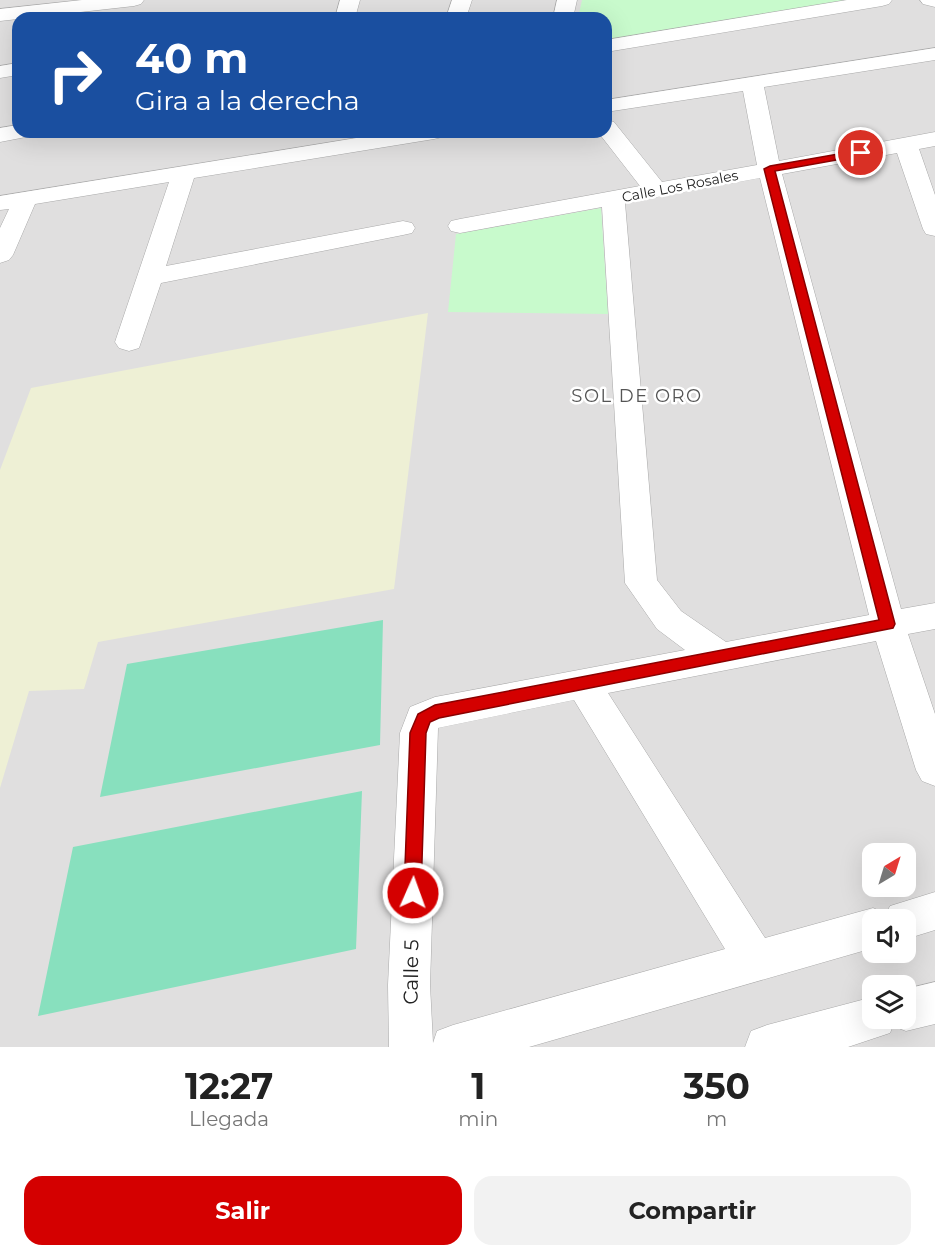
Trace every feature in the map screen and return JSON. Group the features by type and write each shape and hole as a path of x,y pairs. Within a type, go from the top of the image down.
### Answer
{"street":[{"path":"0,15 29,6 134,0"},
{"path":"612,45 882,0"},
{"path":"930,0 935,2"},
{"path":"612,105 935,54"},
{"path":"752,82 770,169 888,624 935,770"},
{"path":"612,135 655,189"},
{"path":"279,156 288,138"},
{"path":"0,202 395,138"},
{"name":"Calle Los Rosales","path":"460,226 935,139"},
{"path":"906,145 935,228"},
{"path":"129,342 184,172"},
{"path":"0,255 26,198"},
{"path":"613,198 641,583 669,621 720,656"},
{"path":"150,277 403,228"},
{"path":"755,960 583,683 935,616"},
{"name":"Calle 5","path":"411,1047 410,985 418,733 423,718 435,712 583,683"},
{"path":"916,917 935,911"},
{"path":"453,1047 862,931"},
{"path":"916,1008 935,1003"},
{"path":"767,1047 862,1021"}],"shaded area":[{"path":"0,0 935,0 935,1047 0,1047"}],"green space":[{"path":"582,0 848,0 612,39 612,12 579,12"},
{"path":"601,208 608,314 448,312 456,234"},
{"path":"428,313 394,589 98,642 84,689 29,691 0,788 0,470 31,388"},
{"path":"383,620 380,745 100,797 127,664"},
{"path":"362,791 356,949 38,1016 73,847"}],"district":[{"name":"SOL DE ORO","path":"637,396"}],"route":[{"path":"413,893 418,733 423,718 435,712 888,624 770,169 861,153"}]}
